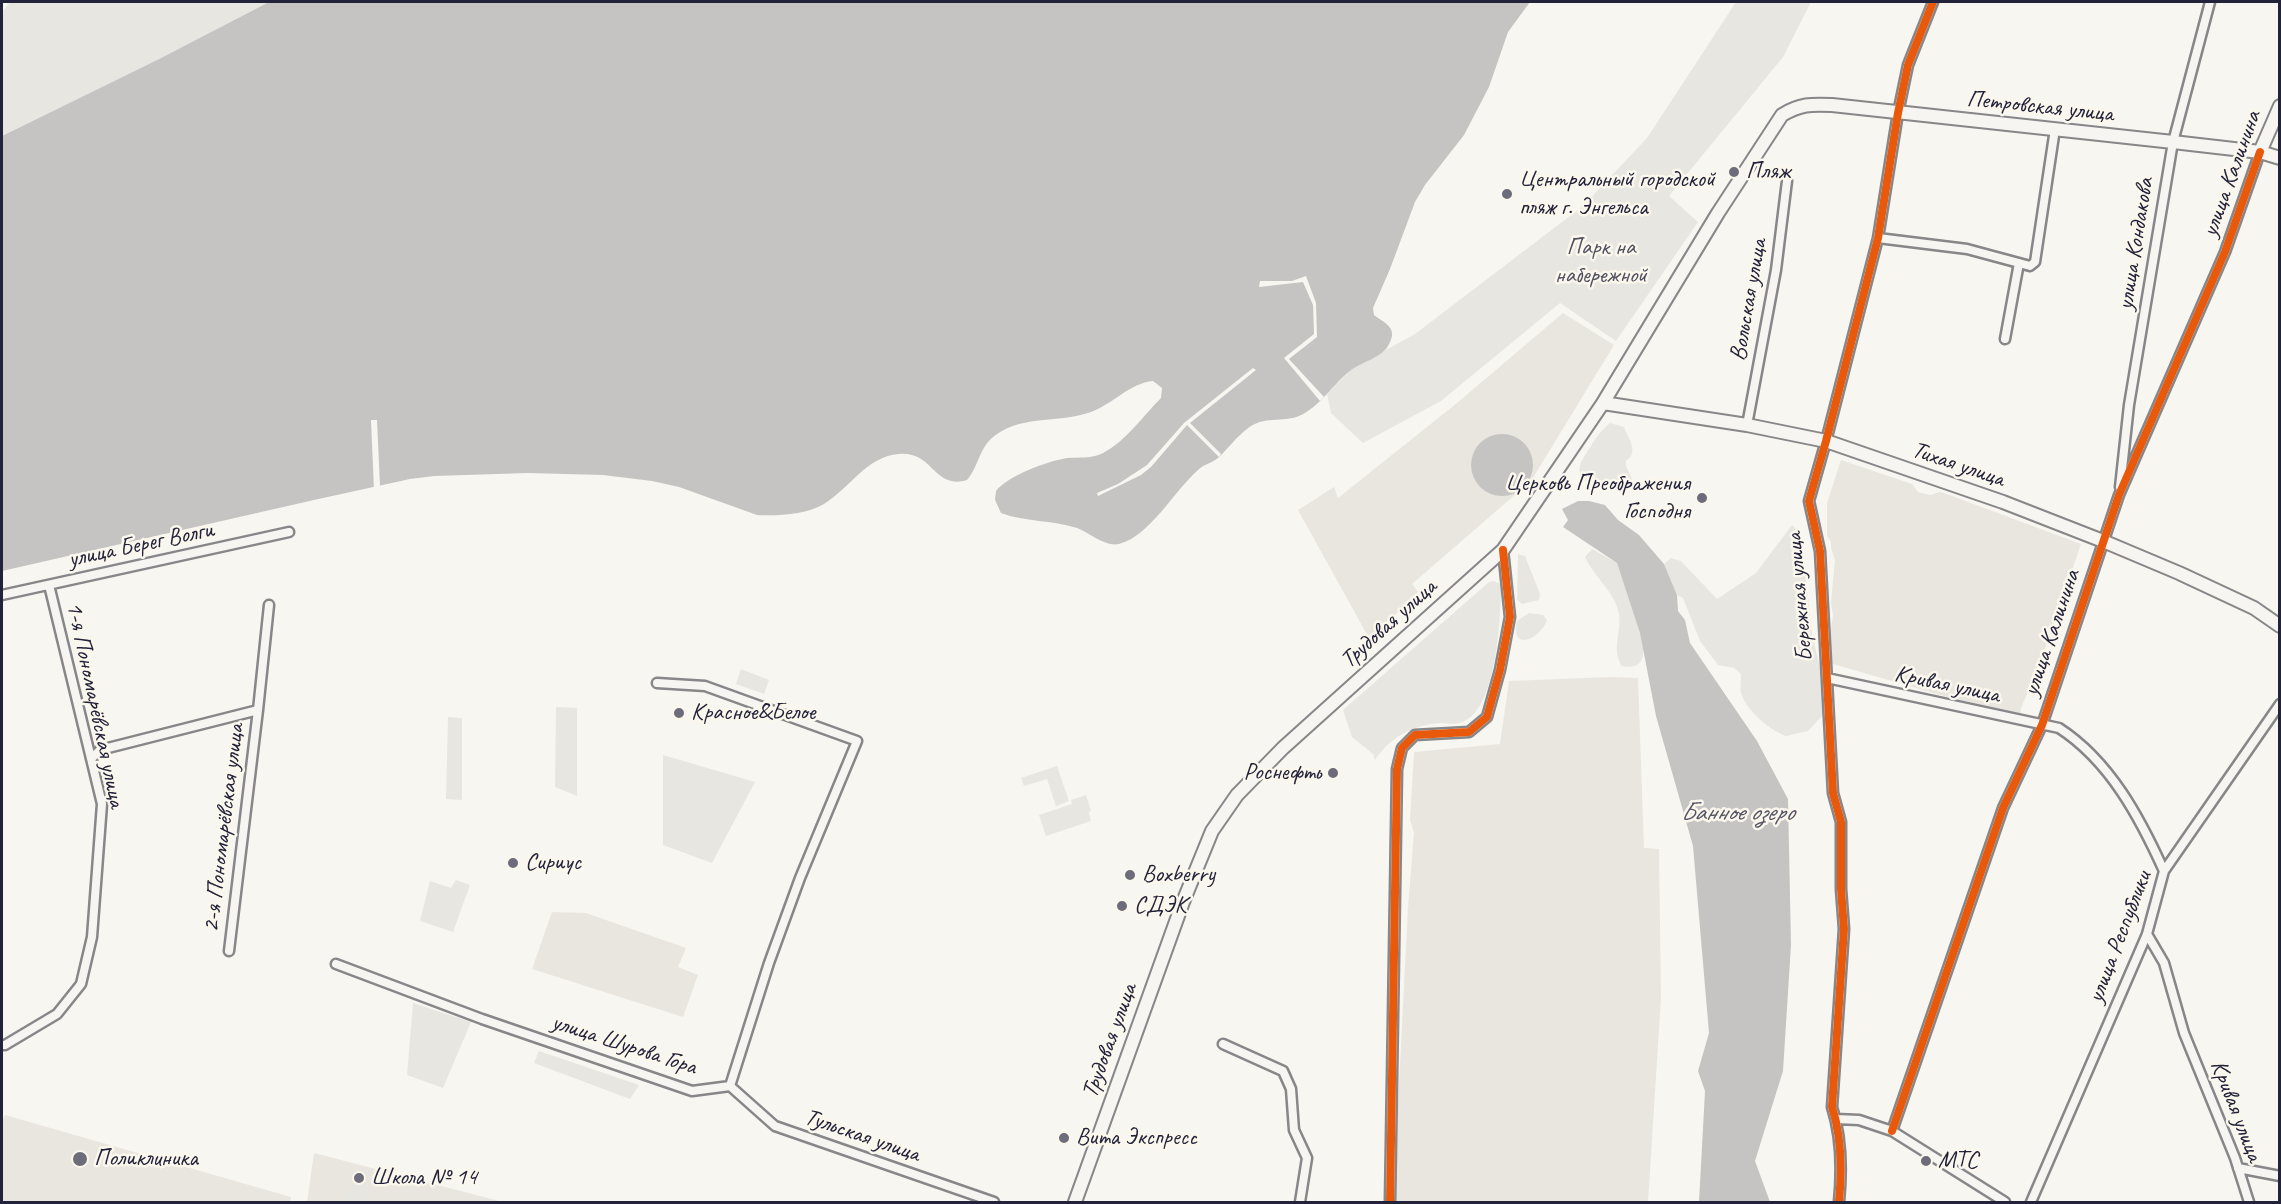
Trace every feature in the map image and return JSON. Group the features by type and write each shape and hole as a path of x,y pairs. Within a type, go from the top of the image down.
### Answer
{"main road":[{"name":"Петровская улица","path":"1796,107 1832,105 2260,152 2280,158"},
{"name":"улица Калинина","path":"2260,152 2280,106"},
{"name":"Трудовая улица","path":"1075,1203 1182,902 1212,831 1237,795 1283,748 1503,550 1603,403 1718,213 1782,115 1796,107"},
{"name":"Тихая улица","path":"1603,403 1747,425 1826,441 2003,502 2103,541 2254,608 2280,626"}],"street":[{"name":"Бережная улица","path":"1839,1203 1842,1170 1836,1119 1832,1107 1844,929 1840,889 1841,822 1833,793 1820,551 1809,501 1878,238 1908,65 1932,2"},
{"name":"улица Кондакова","path":"2119,495 2130,405 2173,142 2210,2"},
{"path":"1878,238 1967,249 2030,266 2035,262 2055,129"},
{"name":"улица Калинина","path":"1892,1131 2003,808 2042,725 2119,495 2225,252 2260,152"},
{"name":"Вольская улица","path":"1747,425 1776,270 1787,181"},
{"path":"2005,339 2019,263"},
{"name":"улица Берег Волги","path":"2,595 289,532"},
{"path":"1389,1203 1397,769 1402,748 1415,735 1469,732 1487,717 1500,670 1510,617 1503,550"},
{"name":"1-я Пономарёвская улица","path":"3,1045 57,1014 81,984 92,937 102,804 49,585"},
{"name":"2-я Пономарёвская улица","path":"229,951 269,605"},
{"name":"Кривая улица","path":"1827,678 2059,728 2071,736 2113,779 2134,811 2164,871"},
{"path":"657,683 705,686 857,741 800,878 769,963 730,1086"},
{"name":"улица Республики","path":"2031,1203 2146,934 2164,871 2280,704"},
{"name":"2-я Пономарёвская улица","path":"92,758 100,750 258,710"},
{"name":"Кривая улица","path":"2146,934 2164,963 2184,1033 2238,1168 2249,1203"},
{"name":"улица Шурова Гора","path":"336,964 482,1019 681,1088 692,1091 730,1086"},
{"path":"1223,1044 1283,1071 1292,1089 1294,1130 1307,1158 1300,1203"},
{"name":"Тульская улица","path":"730,1086 775,1126 993,1203"},
{"path":"1836,1119 1859,1120 1892,1131 2005,1203"},
{"path":"2238,1168 2280,1176"}],"shaded area":[{"path":"1563,313 1614,345 1531,481 1412,584 1418,592 1370,640 1298,510 1334,487 1338,498 1457,403"},
{"path":"1841,460 1912,484 1918,492 1930,495 1944,493 2081,544 2040,664 2021,708 2020,718 1826,662 1833,615 1831,603 1835,560 1831,542 1827,536 1827,503"},
{"path":"1638,678 1644,848 1659,849 1661,998 1648,1202 1393,1202 1414,832 1410,820 1414,752 1500,744 1509,681"},
{"path":"552,912 586,913 686,948 678,967 698,975 683,1017 532,969"},
{"name":"Поликлиника","path":"5,1115 291,1197 290,1202 2,1202 2,1121"},
{"name":"Школа № 14","path":"314,1153 503,1202 307,1202"}],"green space":[{"path":"10,2 269,2 2,136 2,12"},
{"name":"Парк на набережной","path":"1736,2 1811,2 1783,57 1669,196 1698,222 1616,341 1560,303 1441,401 1363,443 1331,413 1327,394 1352,369 1415,334 1583,206 1647,138"},
{"path":"1610,423 1624,427 1632,446 1632,454 1626,461 1626,466 1632,479 1623,489 1594,485 1582,478 1580,472 1581,463 1587,452"},
{"path":"1792,525 1798,532 1812,634 1825,690 1822,716 1808,731 1786,736 1766,725 1753,713 1741,693 1741,674 1734,668 1718,665 1700,641 1683,598 1677,595 1664,564 1671,558 1681,561 1717,599 1756,573"},
{"path":"1592,549 1617,563 1634,610 1643,647 1642,659 1635,666 1621,666 1617,652 1619,614 1609,592 1585,557"},
{"path":"1518,554 1525,556 1540,594 1539,600 1522,604 1517,600"},
{"path":"1494,581 1500,584 1501,590 1497,643 1489,685 1481,703 1472,716 1459,723 1430,724 1403,734 1388,745 1375,760 1373,754 1352,737 1343,710 1489,582"},
{"path":"1529,613 1543,615 1547,620 1539,633 1527,640 1522,640 1516,631 1517,621"},
{"path":"741,669 769,680 764,694 736,684"},
{"path":"556,707 577,708 577,796 555,787"},
{"path":"448,717 462,718 462,800 446,799"},
{"path":"663,755 755,782 712,863 663,845"},
{"path":"1057,766 1069,801 1056,806 1047,779 1024,786 1021,778"},
{"path":"1086,795 1091,811 1089,812 1091,821 1046,836 1039,815 1072,804 1071,800"},
{"path":"456,880 470,885 453,932 420,921 430,881 451,888"},
{"path":"413,1003 471,1022 443,1088 407,1075"},
{"path":"539,1051 639,1085 630,1099 534,1063"},
{"path":"352,1180 371,1189 365,1202 341,1202"}],"water":[{"path":"269,2 1530,2 1508,32 1489,87 1464,135 1425,185 1415,202 1373,308 1374,315 1387,324 1392,331 1391,340 1385,350 1350,371 1307,412 1293,418 1260,422 1247,429 1218,458 1198,470 1141,532 1119,544 1103,542 1068,525 1001,513 995,500 996,491 1001,485 1018,475 1049,462 1094,456 1111,448 1127,435 1161,398 1162,388 1153,381 1129,390 1091,412 1019,424 1008,428 997,434 986,445 967,480 956,482 947,480 920,458 911,455 888,456 868,466 824,504 800,513 757,515 679,487 603,475 528,473 434,476 314,500 2,571 2,136"},
{"path":"1496,434 1508,434 1524,443 1531,453 1533,465 1531,477 1524,487 1508,496 1496,496 1485,491 1476,482 1471,471 1471,459 1476,448 1485,439"},
{"name":"Банное озеро","path":"1578,501 1605,505 1618,520 1639,535 1664,564 1677,595 1678,611 1685,620 1690,643 1757,741 1788,799 1791,945 1783,1071 1755,1161 1770,1202 1699,1202 1705,1091 1698,1071 1709,1033 1693,846 1656,716 1640,633 1617,563 1563,527 1568,520 1562,509"}],"pier":[{"path":"1306,276 1316,303 1317,337 1289,359 1324,397 1320,401 1284,358 1314,334 1313,305 1303,282 1259,287 1260,281 1292,281"},
{"path":"1253,368 1256,370 1190,423 1221,454 1219,457 1187,425 1151,467 1141,475 1098,496 1097,493 1118,484 1147,465 1184,423"},
{"path":"371,420 377,420 380,486 380,489 374,490"}],"cycle path":[{"path":"1839,1202 1840,1154 1838,1131 1832,1107 1844,929 1841,889 1841,822 1833,793 1820,551 1809,501 1878,238 1908,65 1933,2"},
{"path":"1892,1131 2003,808 2042,725 2119,495 2225,252 2260,152"},
{"path":"1390,1202 1397,769 1402,748 1415,735 1469,732 1487,717 1500,670 1510,617 1503,550"}],"place":[{"name":"Пляж","path":"1734,172"},
{"name":"Центральный городской пляж г. Энгельса","path":"1507,194"},
{"name":"Церковь Преображения Господня","path":"1702,498"},
{"name":"Красное&Белое","path":"679,713"},
{"name":"Роснефть","path":"1333,773"},
{"name":"Сириус","path":"513,863"},
{"name":"Boxberry","path":"1130,875"},
{"name":"СДЭК","path":"1122,906"},
{"name":"Вита Экспресс","path":"1064,1138"},
{"name":"Поликлиника","path":"80,1159"},
{"name":"МТС","path":"1926,1161"},
{"name":"Школа № 14","path":"359,1178"}]}
